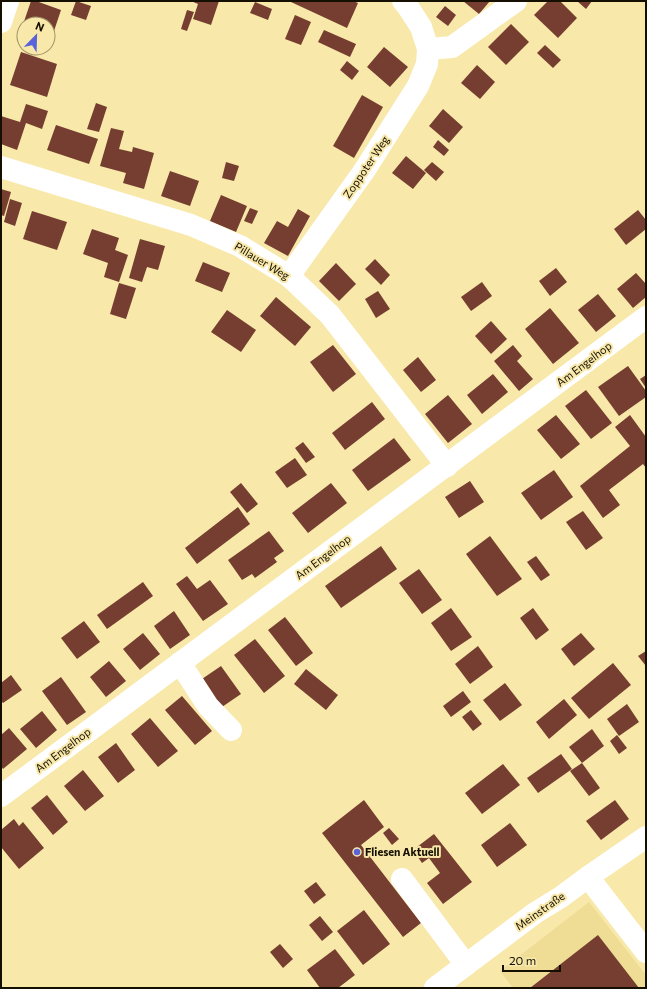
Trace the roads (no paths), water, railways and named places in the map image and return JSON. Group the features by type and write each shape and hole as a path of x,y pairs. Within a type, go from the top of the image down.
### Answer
{"street":[{"path":"1,22 8,1"},
{"name":"Zoppoter Weg","path":"289,276 364,171 418,86 427,64 428,49 422,27 403,1"},
{"path":"428,49 452,47 516,1"},
{"name":"Pillauer Weg","path":"1,167 192,225 240,246 289,276 330,315 447,466"},
{"name":"Am Engelhop","path":"1,796 447,466 643,326"},
{"path":"180,663 208,706 231,730"},
{"name":"Meinstraße","path":"435,988 535,913 561,897 646,836"},
{"path":"588,877 646,952"},
{"path":"402,879 466,965"}],"place":[{"name":"Fliesen Aktuell","path":"357,852"}]}
